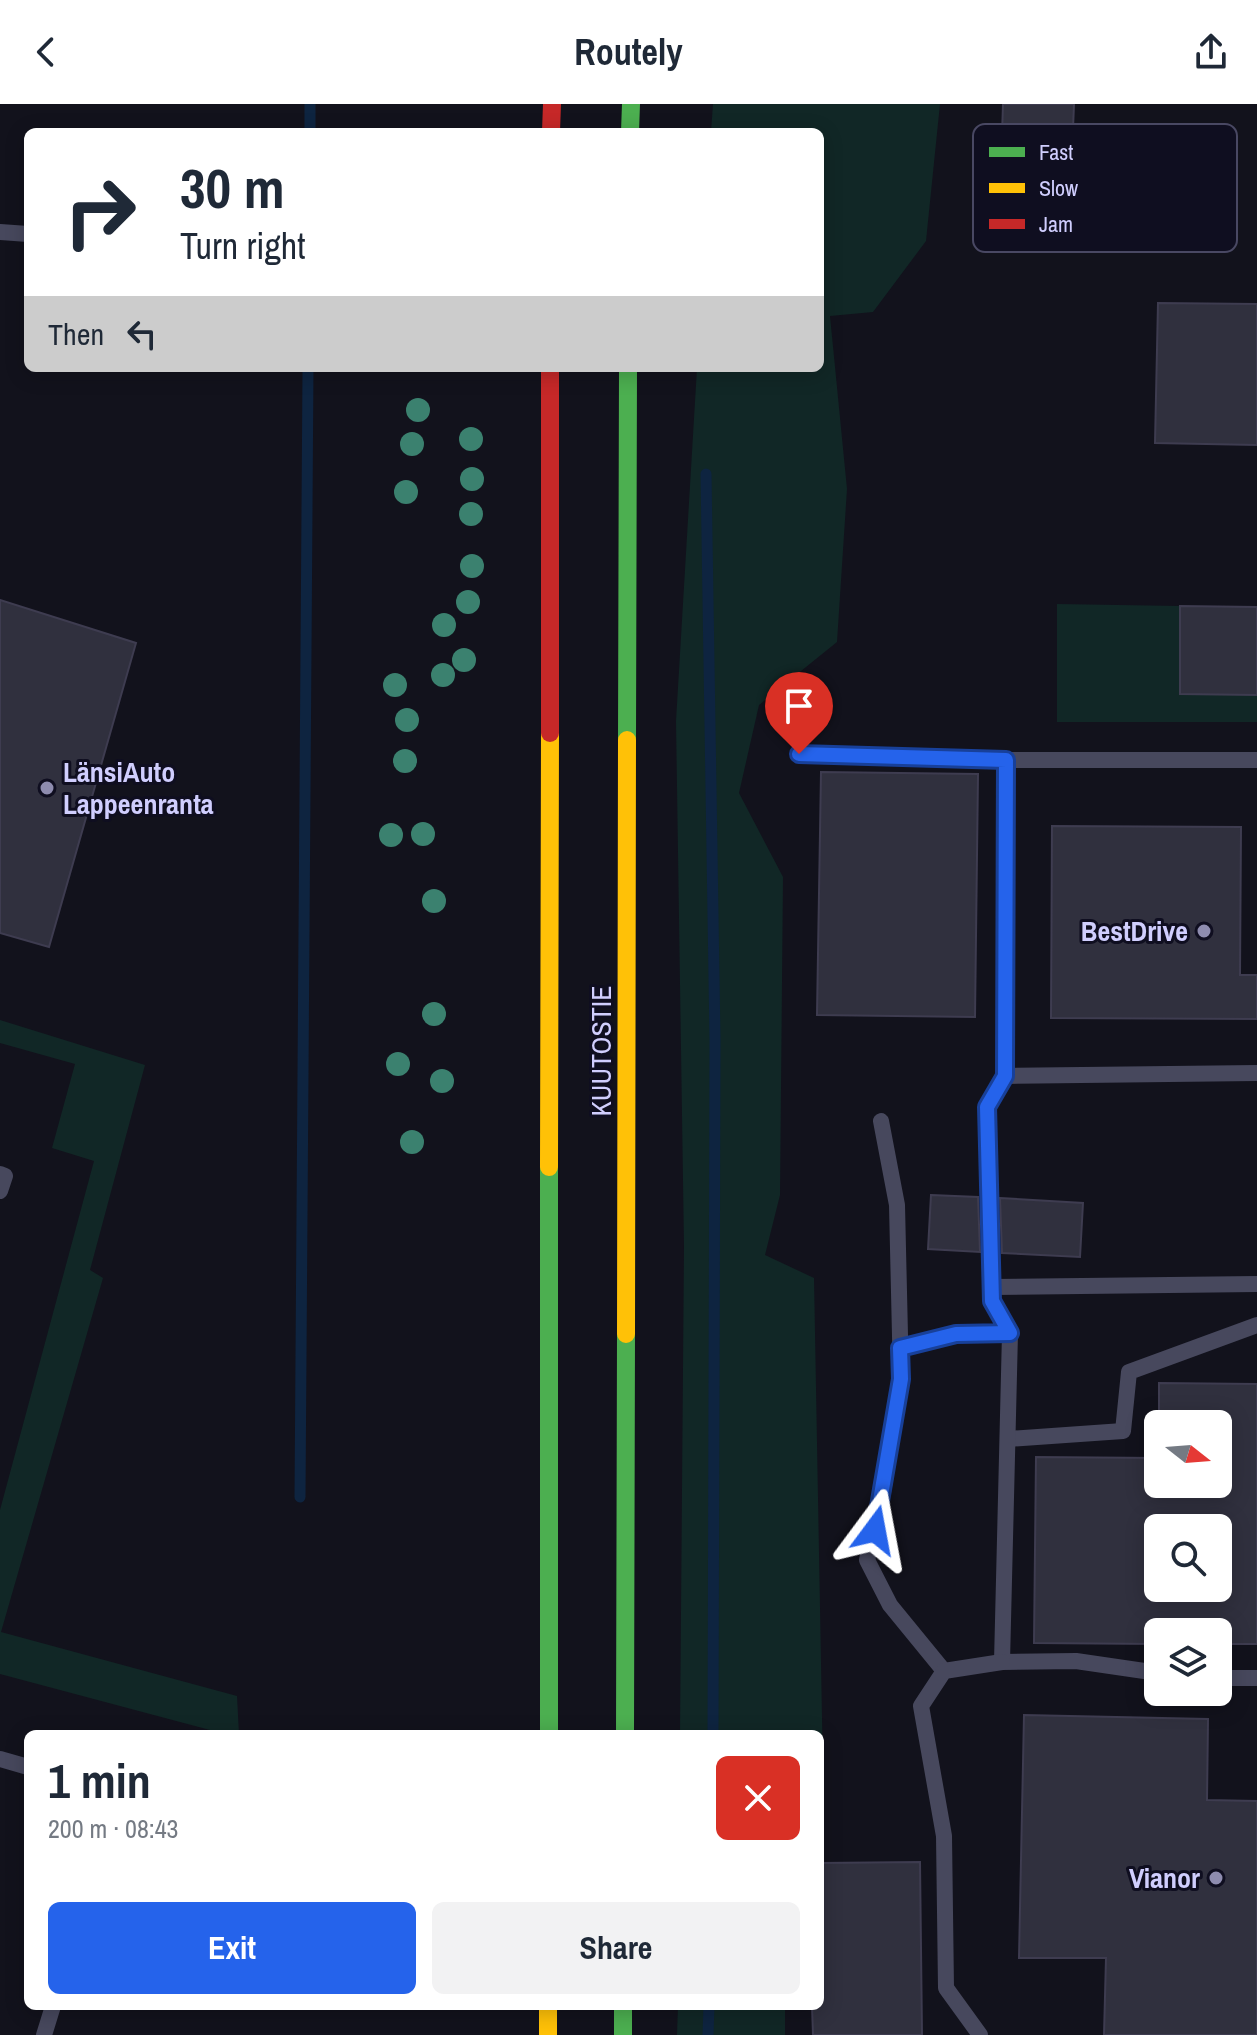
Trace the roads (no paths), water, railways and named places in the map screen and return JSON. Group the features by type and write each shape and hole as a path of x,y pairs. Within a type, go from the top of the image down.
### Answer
{"highway":[{"path":"551,128 552,104"},
{"path":"630,128 631,104"},
{"name":"KUUTOSTIE","path":"549,1730 550,372"},
{"name":"KUUTOSTIE","path":"625,1730 628,372"},
{"path":"548,2010 548,2035"},
{"path":"623,2010 623,2035"}],"lane":[{"path":"0,232 24,234"},
{"path":"799,754 1006,760 1257,760"},
{"path":"1002,1662 1010,1333 992,1301 987,1107 1005,1076 1006,760"},
{"path":"1005,1076 1257,1073"},
{"path":"881,1121 897,1205 901,1379 882,1499 867,1560 890,1605 944,1671"},
{"path":"0,1174 5,1176 0,1191"},
{"path":"991,1287 1257,1284"},
{"path":"1008,1439 1123,1431 1129,1372 1257,1325"},
{"path":"900,1348 956,1334 1010,1333"},
{"path":"980,2035 946,1988 944,1836 921,1706 944,1671 1002,1662 1076,1661 1144,1671"},
{"path":"1232,1678 1257,1678"},
{"path":"0,1759 24,1766"},
{"path":"44,2035 52,2010"}],"waterway":[{"path":"310,104 310,128"},
{"path":"300,1497 308,372"},
{"path":"706,474 715,1040 713,1730"},
{"path":"708,2035 709,2010"}],"place":[{"name":"LänsiAuto Lappeenranta","path":"47,788"},
{"name":"BestDrive","path":"1204,931"},
{"name":"Vianor","path":"1216,1878"}]}
